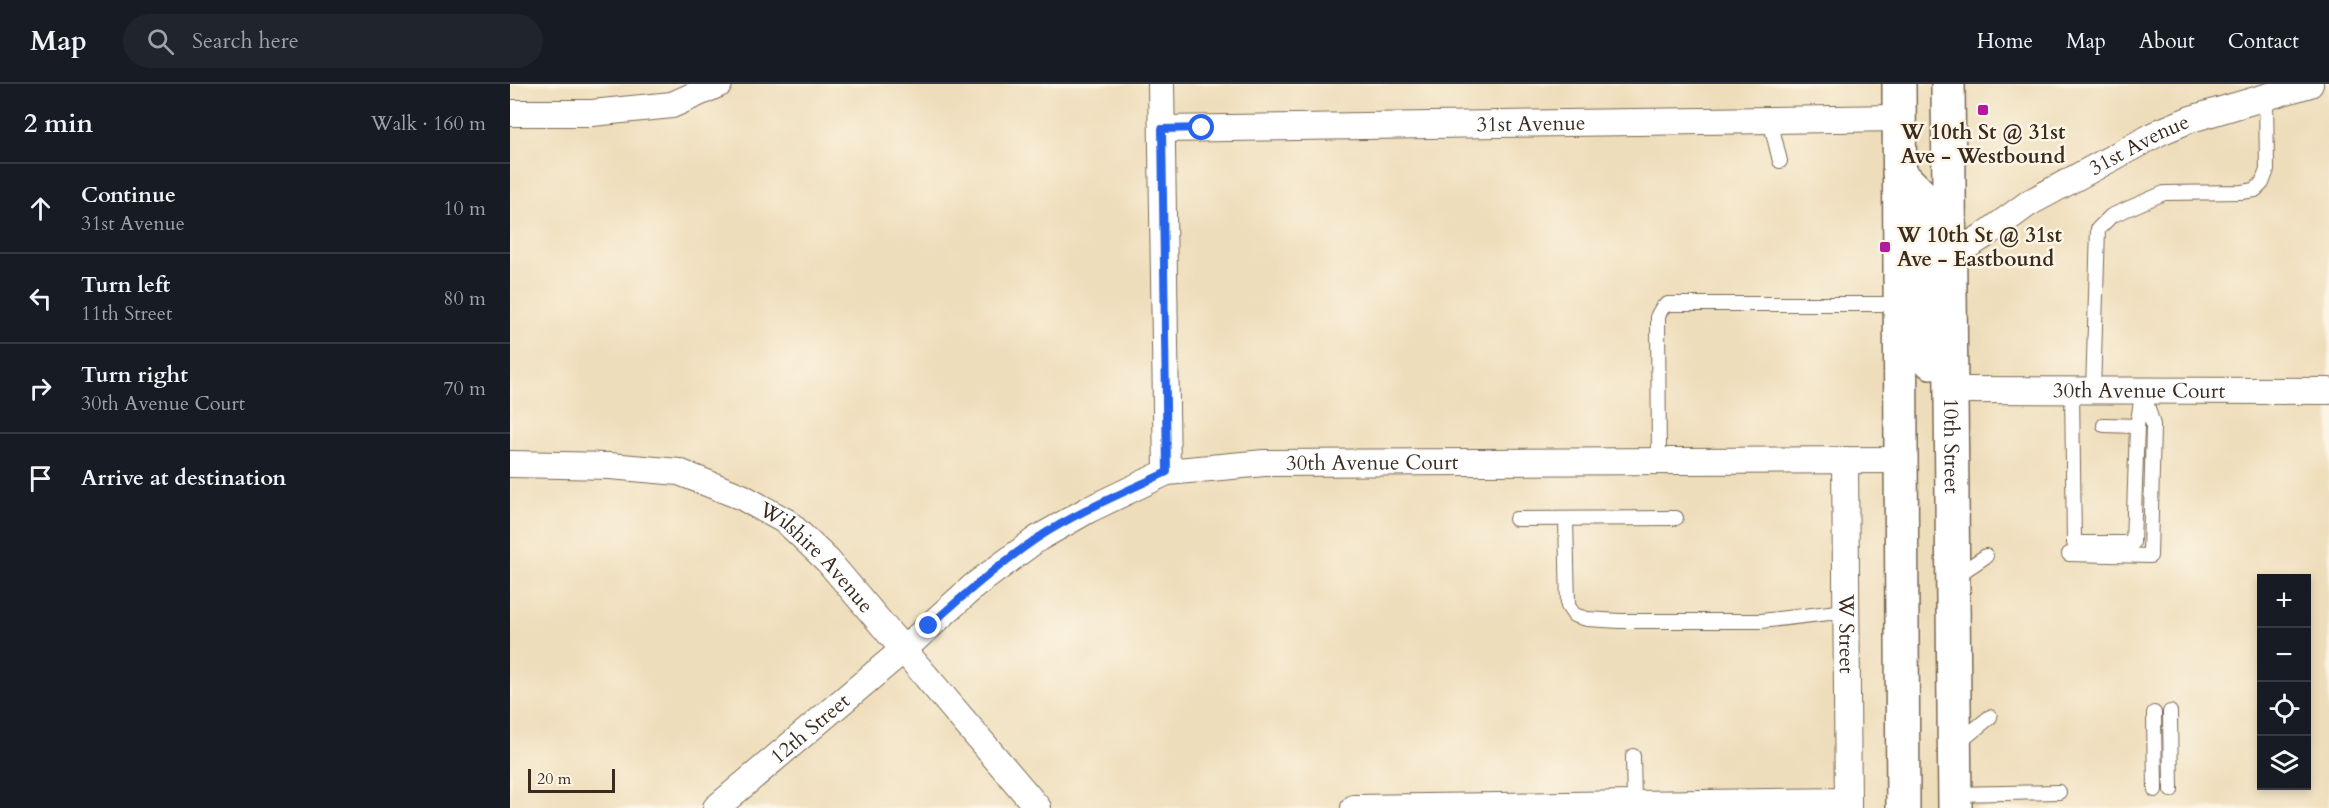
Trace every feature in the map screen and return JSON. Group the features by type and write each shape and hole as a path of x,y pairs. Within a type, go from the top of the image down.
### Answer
{"main road":[{"path":"1899,84 1903,808"},
{"name":"10th Street","path":"1948,84 1954,801"},
{"path":"1899,173 1922,196 1928,354 1936,376 1949,390"},
{"path":"1900,460 1931,476 1936,485 1938,658 1952,676"}],"street":[{"path":"510,113 592,113 672,105 719,84"},
{"path":"1161,84 1167,472"},
{"name":"31st Avenue","path":"1951,256 2029,203 2160,132 2191,119 2310,84"},
{"name":"31st Avenue","path":"1162,129 1899,118"},
{"name":"30th Avenue Court","path":"1949,390 2329,391"},
{"name":"W Street","path":"1845,460 1848,805"},
{"name":"30th Avenue Court","path":"903,650 974,586 1037,539 1088,510 1167,472 1264,463 1900,460"},
{"name":"Wilshire Avenue","path":"510,464 610,466 679,472 742,497 786,522 828,561 1038,808"},
{"name":"12th Street","path":"716,808 903,650"},
{"path":"1354,808 1603,806 1634,803 1848,805"}],"lane":[{"path":"2143,391 2137,426 2133,543 2074,543 2083,391 2098,228 2111,216 2164,193 2255,190 2262,183 2267,170 2266,96"},
{"path":"1770,120 1780,161"},
{"path":"1659,461 1658,315 1668,304 1900,304"},
{"path":"2069,554 2150,556 2153,425 2143,391"},
{"path":"2103,425 2137,426"},
{"path":"1516,519 1676,518"},
{"path":"1566,519 1568,606 1574,615 1587,619 1620,621 1761,621 1846,611"},
{"path":"1951,579 1986,556"},
{"path":"2170,712 2171,790"},
{"path":"2154,713 2156,790"},
{"path":"1953,747 1990,717"},
{"path":"1633,756 1634,803"},
{"path":"1954,801 2059,792"}],"place":[{"name":"W 10th St @ 31st Ave - Westbound","path":"1983,110"},
{"name":"W 10th St @ 31st Ave - Eastbound","path":"1885,247"}],"route":[{"path":"929,626 974,586 1037,539 1088,510 1167,472 1162,129 1202,128"}]}
